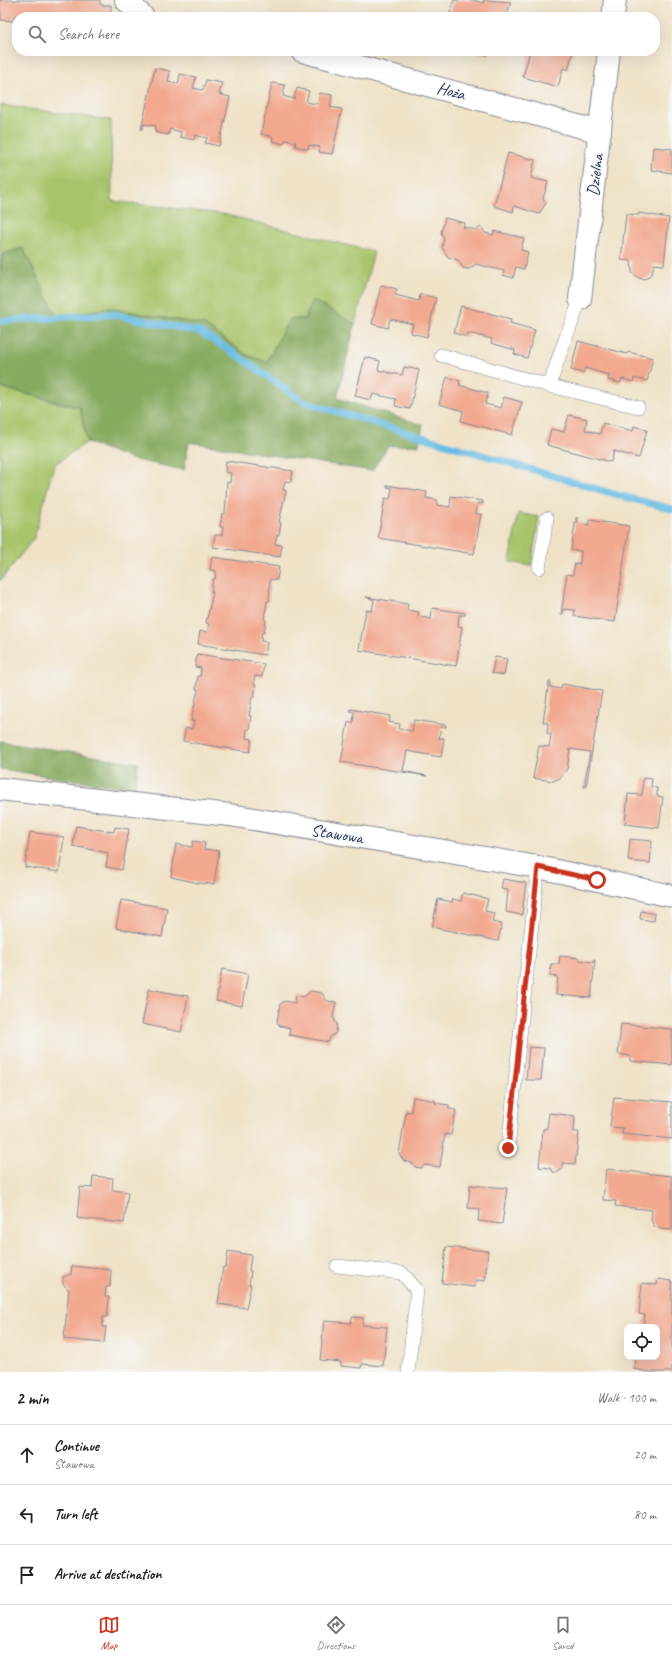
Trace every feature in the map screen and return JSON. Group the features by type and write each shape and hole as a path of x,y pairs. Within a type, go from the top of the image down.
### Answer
{"street":[{"path":"126,0 138,12"},
{"path":"614,12 615,0"},
{"name":"Hoża","path":"320,56 600,132"},
{"name":"Dzielna","path":"580,299 608,56"},
{"name":"Stawowa","path":"0,789 230,814 538,867 672,896"}],"lane":[{"path":"550,386 555,365 573,321 580,299"},
{"path":"441,355 550,386 638,407"},
{"path":"539,568 547,518"},
{"path":"508,1148 538,867"},
{"path":"337,1266 402,1274 417,1290 408,1372"}],"green space":[{"path":"0,105 111,120 112,201 223,214 374,252 355,324 313,301 305,319 289,319 267,362 246,355 205,325 109,308 57,317 23,248 3,254 0,271"},
{"path":"23,248 57,317 109,308 205,325 246,355 267,362 289,319 305,319 313,300 355,324 337,398 423,425 419,445 388,446 372,471 189,442 184,470 131,459 87,442 80,408 0,387 0,271 3,254"},
{"path":"0,387 80,408 87,442 54,465 34,538 0,581"},
{"path":"518,513 539,517 531,566 510,562"},
{"path":"0,741 138,763 135,789 0,769"}],"building":[{"path":"0,0 100,0 100,5 111,5 111,12 12,12 12,21 1,20"},
{"path":"454,0 473,0 483,3 484,0 511,2 508,12 450,12"},
{"path":"529,56 572,56 568,70 563,68 558,87 523,77"},
{"path":"155,68 170,71 168,82 178,84 180,74 196,77 193,88 203,90 206,80 222,83 219,94 230,97 219,146 205,143 207,138 195,135 194,140 180,137 181,132 170,129 168,135 155,132 156,126 144,124 143,129 141,129"},
{"path":"272,83 285,85 283,96 294,99 297,88 309,91 306,102 318,104 320,93 332,95 330,107 342,109 332,154 319,152 320,147 309,145 308,149 295,146 296,142 285,140 284,144 272,141 273,137 261,134"},
{"path":"653,147 672,149 672,173 651,170"},
{"path":"508,153 535,160 531,178 548,182 543,199 546,203 539,214 514,206 513,212 494,206"},
{"path":"639,213 669,218 664,265 654,264 652,273 647,278 643,279 632,273 631,261 621,260 626,214 639,215"},
{"path":"445,218 465,223 463,227 476,230 481,227 485,233 493,235 494,231 524,238 521,250 528,252 524,269 516,267 513,278 503,275 504,271 476,264 469,269 463,268 458,260 448,257 442,247 444,238 441,233"},
{"path":"381,285 397,289 395,295 419,301 420,294 436,298 427,337 411,333 413,324 390,319 388,328 372,324"},
{"path":"461,306 511,319 510,323 535,330 527,358 514,354 515,350 491,343 492,339 468,333 467,337 454,333"},
{"path":"578,341 627,354 628,352 653,358 647,381 634,378 633,382 622,379 620,383 608,380 609,375 585,368 583,373 571,370"},
{"path":"365,357 380,361 378,370 390,373 402,375 404,367 419,370 410,409 395,406 396,399 373,394 371,400 355,396"},
{"path":"447,377 460,381 459,385 488,393 485,404 501,408 504,397 522,402 512,435 461,421 463,411 439,404"},
{"path":"569,415 587,419 585,430 600,434 603,423 633,431 634,426 647,430 639,458 614,451 611,462 547,445 551,429 564,432"},
{"path":"226,461 293,471 291,482 285,481 283,490 286,491 279,522 281,523 279,535 277,535 275,544 282,545 280,557 213,547 215,535 222,535 223,527 220,527 222,513 225,514 227,482 230,483 231,473 225,472"},
{"path":"387,485 427,492 426,498 437,500 437,505 450,507 451,496 483,501 483,504 478,503 476,514 481,514 474,554 378,538 385,498 390,499 392,488 387,487"},
{"path":"576,518 578,518 577,523 589,525 589,520 629,526 615,622 574,616 575,610 564,609 563,614 561,614 567,574 573,575 575,563 580,564 581,551 571,550"},
{"path":"212,557 279,567 277,580 270,579 269,601 267,601 264,619 266,620 261,641 267,642 265,655 198,644 200,631 207,632 209,624 206,623 213,592 211,592 213,579 215,579 216,571 210,570"},
{"path":"366,597 408,604 407,610 419,612 418,616 431,619 432,608 465,613 465,615 459,615 458,626 462,627 456,666 359,650 366,610 372,611 374,600"},
{"path":"197,654 264,664 262,677 255,676 254,684 256,685 254,697 252,697 249,716 251,716 246,738 252,739 250,752 183,741 186,728 192,729 194,721 191,721 198,689 196,689 198,676 200,676 201,668 195,667"},
{"path":"495,657 507,659 504,675 492,673"},
{"path":"549,682 551,682 550,687 561,689 562,684 602,691 586,787 584,787 590,752 570,749 567,769 560,778 553,781 533,778 539,746 549,747 550,742 551,734 547,734 548,723 543,722"},
{"path":"350,709 390,716 389,722 400,724 399,729 412,731 414,720 446,725 446,727 441,727 439,738 444,738 441,757 407,751 403,771 427,776 341,762 348,722 353,723 354,712 350,711"},
{"path":"643,778 652,779 651,787 657,788 657,796 663,797 659,828 625,824 628,794 642,795"},
{"path":"76,826 114,832 115,827 129,829 122,870 106,867 108,853 73,846"},
{"path":"30,832 64,837 59,872 25,867"},
{"path":"630,839 652,841 650,863 628,861"},
{"path":"193,841 205,843 204,849 219,851 214,884 198,883 171,877 176,844 192,847"},
{"path":"503,879 526,883 522,915 506,912 508,890 501,889"},
{"path":"463,893 488,899 485,911 494,913 492,922 502,924 498,941 432,927 438,899 452,902 453,899 461,901"},
{"path":"121,900 167,908 162,937 116,928"},
{"path":"641,911 655,914 654,921 640,919"},
{"path":"560,956 579,958 579,960 593,962 593,960 595,960 591,998 556,995 558,977 550,976 551,964 559,964"},
{"path":"222,969 248,974 242,1006 216,1001"},
{"path":"149,989 188,996 181,1032 142,1024"},
{"path":"311,991 322,993 327,1001 336,1002 333,1017 337,1024 336,1033 330,1037 329,1042 289,1035 290,1028 280,1026 277,1022 280,1004 284,1001 295,1003 296,995 304,997"},
{"path":"621,1024 672,1029 672,1065 630,1061 630,1056 618,1054"},
{"path":"529,1047 544,1048 541,1080 526,1080"},
{"path":"413,1097 436,1101 435,1103 449,1105 449,1109 456,1110 451,1135 445,1134 440,1167 425,1165 421,1168 415,1167 412,1163 404,1161 399,1154 406,1111 411,1112"},
{"path":"614,1097 672,1102 672,1139 622,1134 623,1128 610,1127"},
{"path":"549,1113 575,1116 574,1132 579,1132 575,1164 562,1163 562,1169 558,1172 553,1172 550,1168 539,1167 543,1129 547,1129"},
{"path":"606,1169 672,1176 672,1230 660,1229 654,1226 651,1220 652,1210 615,1206 616,1201 603,1200"},
{"path":"93,1176 113,1178 112,1190 128,1192 124,1223 77,1218 80,1187 92,1188"},
{"path":"470,1185 507,1188 502,1224 478,1221 480,1209 468,1208"},
{"path":"446,1247 488,1251 485,1281 476,1280 475,1287 442,1283"},
{"path":"228,1251 251,1255 249,1285 251,1285 246,1308 218,1304 223,1267 226,1267"},
{"path":"72,1266 111,1270 110,1287 106,1287 105,1297 109,1297 107,1317 103,1317 102,1327 106,1327 104,1343 64,1339 69,1290 63,1284 63,1277 71,1274"},
{"path":"658,1279 672,1281 672,1372 648,1372 634,1369 635,1360 660,1360 660,1324 644,1324 645,1315 639,1314 642,1283 657,1285"},
{"path":"352,1317 363,1318 362,1325 387,1327 383,1366 362,1364 361,1368 341,1366 341,1362 320,1360 324,1321 351,1323"}],"waterway":[{"path":"0,321 112,314 200,332 237,355 304,402 621,496 672,509"}],"route":[{"path":"508,1148 538,867 597,880"}]}
